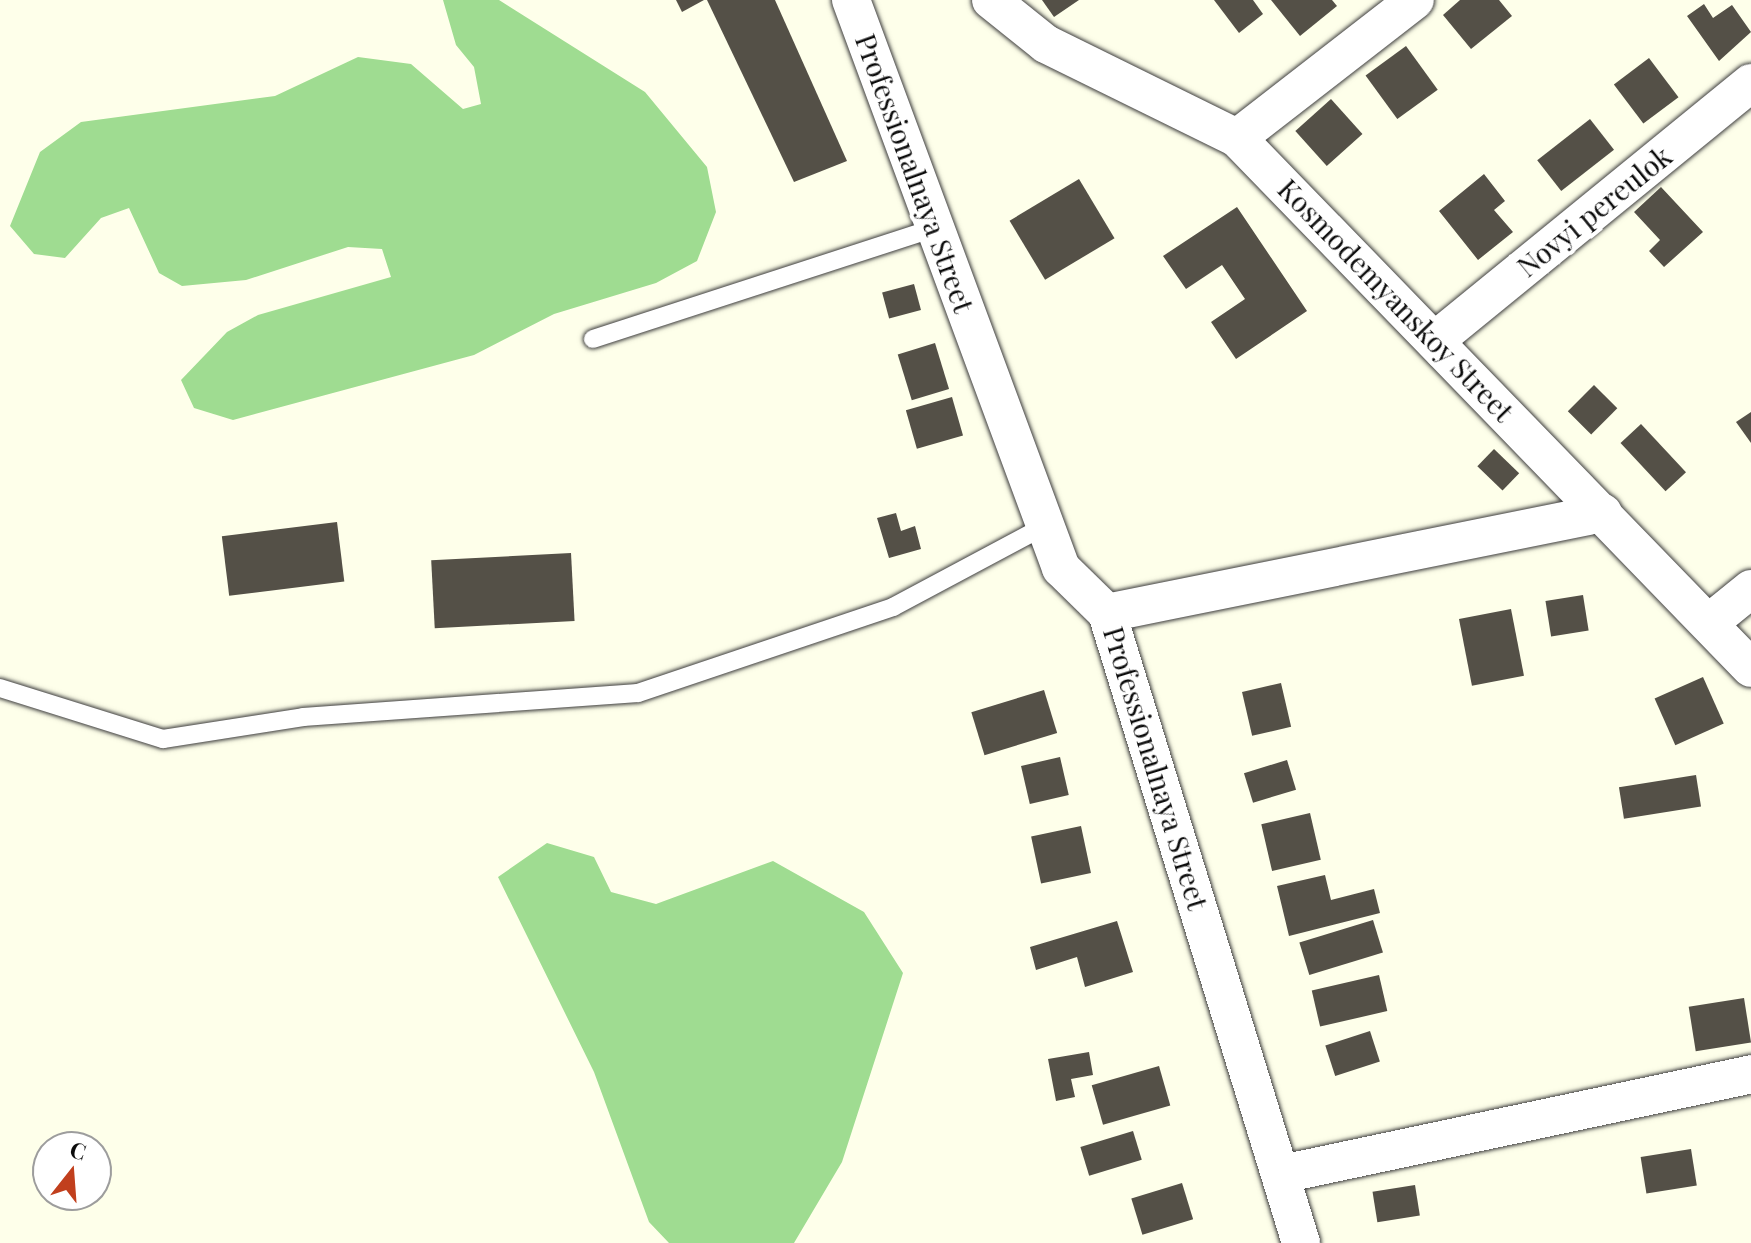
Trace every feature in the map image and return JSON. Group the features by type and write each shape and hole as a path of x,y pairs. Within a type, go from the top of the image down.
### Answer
{"street":[{"name":"Professionalnaya Street","path":"851,0 1061,568 1107,613 1301,1243"},
{"name":"Kosmodemyanskoy Street","path":"991,0 1046,44 1237,138 1437,339 1751,668"},
{"path":"1237,138 1415,0"},
{"name":"Novyi pereulok","path":"1437,339 1751,83"},
{"path":"1107,613 1603,513"},
{"path":"1709,623 1751,589"},
{"path":"1282,1174 1751,1074"}],"lane":[{"path":"593,339 935,228"},
{"path":"0,688 163,739 303,717 638,693 893,607 1045,526"}],"green space":[{"path":"443,0 499,0 645,92 707,167 716,212 697,261 656,283 554,314 474,355 233,420 194,408 181,380 227,332 258,315 391,277 382,249 348,247 246,280 182,286 159,273 129,208 101,218 65,258 34,254 10,226 40,152 81,122 275,96 358,57 411,64 463,109 481,104 474,67 456,45"},
{"path":"547,843 594,857 611,892 656,904 773,861 864,912 903,973 842,1162 794,1243 669,1243 649,1222 594,1072 498,877"}],"building":[{"path":"676,0 704,0 682,12"},
{"path":"707,0 775,0 847,161 794,182"},
{"path":"1042,0 1079,0 1054,17"},
{"path":"1214,0 1253,0 1263,14 1239,33"},
{"path":"1271,0 1332,0 1337,6 1300,36"},
{"path":"1460,0 1499,0 1512,16 1471,49 1443,15"},
{"path":"1704,4 1713,18 1732,5 1751,32 1719,61 1687,16"},
{"path":"1406,46 1438,90 1397,119 1366,75"},
{"path":"1649,58 1678,97 1643,124 1614,84"},
{"path":"1331,99 1362,134 1327,166 1295,131"},
{"path":"1590,119 1614,150 1561,191 1537,160"},
{"path":"1484,174 1505,201 1494,210 1513,232 1478,260 1439,211"},
{"path":"1079,179 1115,238 1045,280 1010,221"},
{"path":"1661,187 1703,232 1664,267 1649,251 1660,240 1634,212"},
{"path":"1237,207 1307,311 1236,359 1211,322 1245,299 1222,265 1186,289 1163,256"},
{"path":"914,284 921,310 889,319 882,293"},
{"path":"935,343 949,389 912,400 898,354"},
{"path":"1594,385 1617,408 1591,434 1568,411"},
{"path":"952,397 963,435 917,449 906,410"},
{"path":"1751,412 1751,443 1736,422"},
{"path":"1641,424 1686,472 1666,491 1621,443"},
{"path":"1494,449 1519,473 1503,491 1477,466"},
{"path":"896,513 901,531 915,526 921,549 889,558 877,518"},
{"path":"337,522 344,582 229,596 222,536"},
{"path":"571,553 575,621 435,628 431,560"},
{"path":"1583,595 1589,631 1551,637 1545,601"},
{"path":"1511,609 1524,676 1472,686 1459,619"},
{"path":"1703,677 1724,724 1675,745 1655,699"},
{"path":"1281,683 1291,727 1252,736 1242,692"},
{"path":"1044,690 1057,733 984,755 971,712"},
{"path":"1060,757 1069,795 1030,804 1021,766"},
{"path":"1287,760 1296,790 1253,803 1244,773"},
{"path":"1696,775 1701,807 1624,819 1619,787"},
{"path":"1310,813 1321,860 1272,871 1261,824"},
{"path":"1081,826 1091,873 1041,884 1031,837"},
{"path":"1325,875 1331,900 1374,889 1380,913 1289,936 1277,886"},
{"path":"1373,920 1383,953 1309,975 1299,943"},
{"path":"1117,921 1133,972 1085,987 1077,957 1036,970 1030,947"},
{"path":"1379,975 1387,1011 1320,1027 1312,991"},
{"path":"1744,998 1751,1042 1696,1051 1689,1007"},
{"path":"1370,1031 1380,1061 1335,1076 1325,1046"},
{"path":"1089,1052 1093,1075 1071,1079 1075,1097 1056,1101 1048,1059"},
{"path":"1159,1066 1170,1105 1103,1125 1092,1085"},
{"path":"1133,1131 1142,1160 1089,1176 1080,1147"},
{"path":"1691,1149 1697,1186 1646,1194 1641,1157"},
{"path":"1182,1183 1193,1219 1142,1235 1131,1198"},
{"path":"1415,1185 1420,1216 1377,1222 1373,1192"}]}
